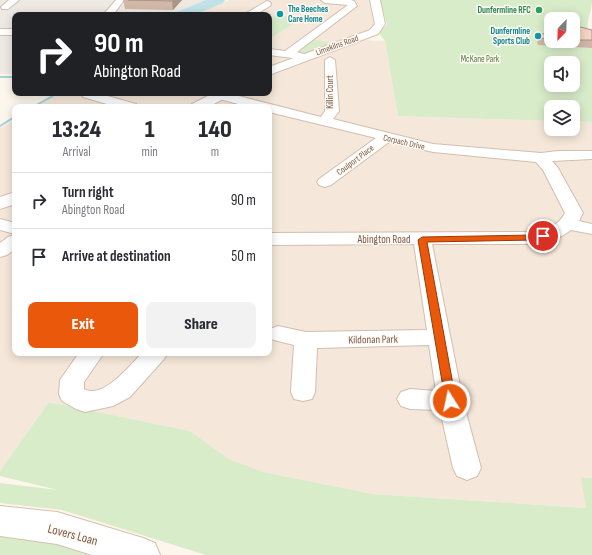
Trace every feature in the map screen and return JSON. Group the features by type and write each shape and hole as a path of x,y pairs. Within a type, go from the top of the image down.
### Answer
{"main road":[{"name":"Limekilns Road","path":"272,70 374,32 380,24 375,0"},
{"path":"203,104 218,96"},
{"path":"0,203 12,199"},
{"name":"Lovers Loan","path":"0,521 57,528 143,555"}],"street":[{"path":"5,7 15,0"},
{"path":"110,12 120,0"},
{"path":"288,54 353,6 350,3 330,0"},
{"path":"253,12 267,4"},
{"path":"0,32 12,32"},
{"path":"272,52 306,57"},
{"name":"Killin Court","path":"324,122 332,111 330,60"},
{"path":"91,96 105,104"},
{"name":"Corpach Drive","path":"228,96 252,104"},
{"name":"Corpach Drive","path":"272,110 324,122 384,138 433,148 541,158 558,154 592,155"},
{"name":"Coulport Place","path":"325,182 384,138"},
{"path":"541,158 550,168 574,212 568,224 592,229"},
{"path":"0,224 12,229"},
{"name":"Abington Road","path":"272,240 535,238 556,232 568,224"},
{"path":"422,240 450,401 467,468"},
{"path":"0,251 12,243"},
{"name":"Kildonan Park","path":"278,334 306,340 439,337"},
{"path":"303,392 306,340"},
{"path":"90,356 72,380 71,394 85,402 104,399 121,390 151,356"},
{"path":"410,399 450,401"}],"shaded area":[{"path":"0,0 208,0 178,12 12,12 12,74 0,74"},
{"path":"229,0 369,0 374,25 363,33 272,66 272,12 199,12"},
{"path":"364,40 385,41 398,116 544,121 544,136 580,136 580,121 592,122 592,478 581,477 587,508 373,494 263,472 229,459 190,431 49,402 0,471 0,208 12,203 12,356 272,356 272,104 213,104 229,96 272,96 272,75"},
{"path":"55,96 210,96 194,104 41,104"},
{"path":"12,122 12,192 0,197 0,128"}],"green space":[{"name":"McKane Park","path":"380,0 592,0 588,29 592,40 592,122 580,121 580,100 544,100 544,121 398,116 385,41 378,32 387,25"},
{"path":"276,15 304,17 274,36 272,36 272,18"},
{"path":"310,39 336,43 306,54 294,52"},
{"path":"49,402 190,431 229,459 263,472 373,494 586,508 581,477 592,478 592,555 206,555 62,510 0,503 0,483 58,490 0,476 0,471"},
{"path":"0,535 45,540 90,555 0,555"}],"building":[{"path":"128,0 173,0 172,1"},
{"path":"580,27 592,30 592,40 580,40"},
{"path":"544,34 544,38 539,38 539,35"}],"waterway":[{"path":"189,12 218,0"},
{"path":"0,77 12,77"},
{"path":"38,104 53,96"},
{"path":"0,126 12,119"}],"place":[{"name":"Dunfermline RFC","path":"539,10"},
{"name":"The Beeches Care Home","path":"280,14"},
{"name":"Dunfermline Sports Club","path":"538,36"}],"route":[{"path":"450,401 422,240 535,238 543,236"}]}
